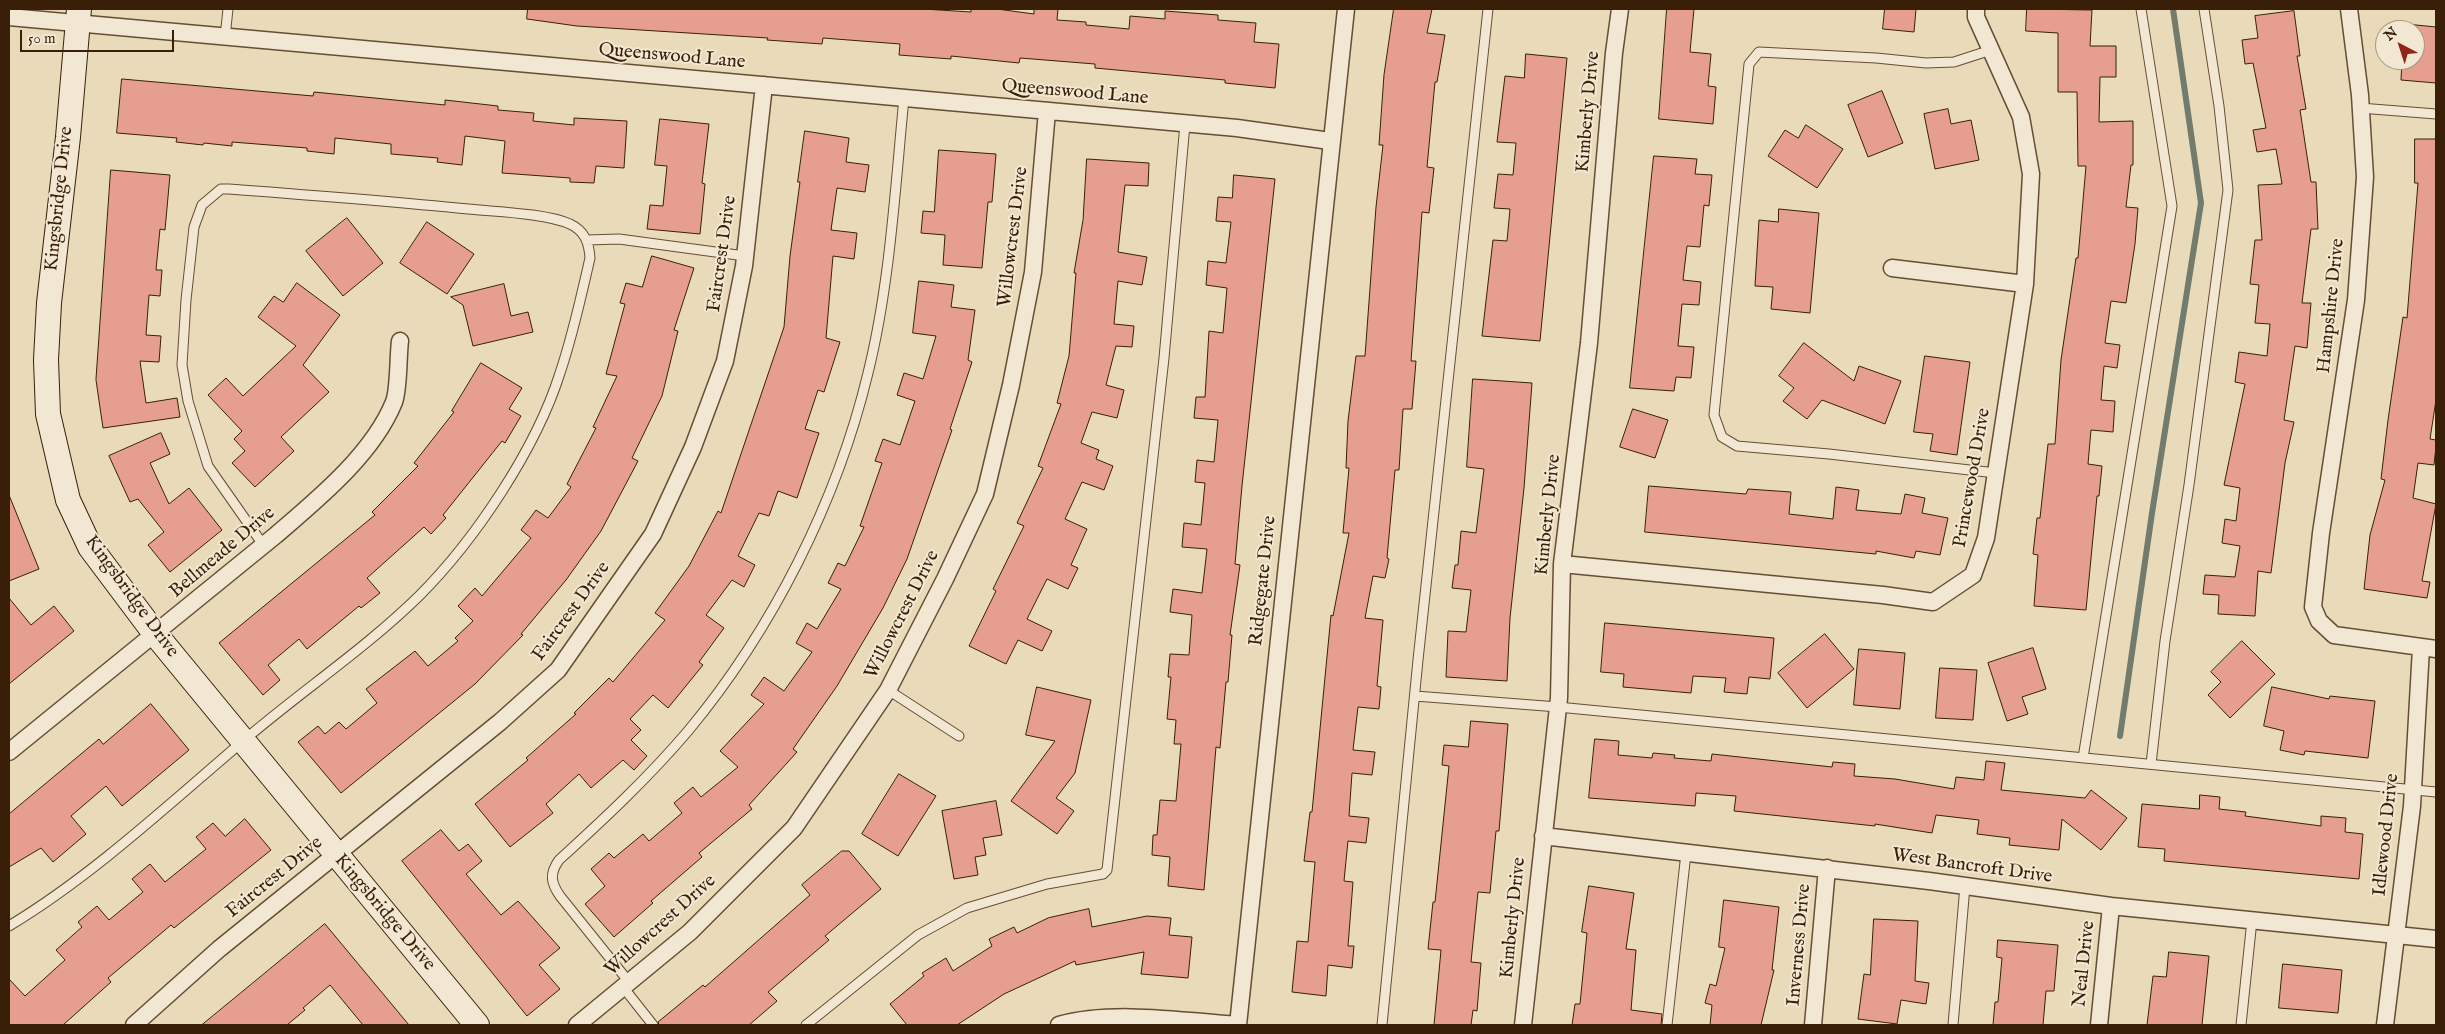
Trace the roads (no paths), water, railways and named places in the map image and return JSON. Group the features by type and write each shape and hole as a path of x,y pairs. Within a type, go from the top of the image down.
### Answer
{"street":[{"name":"Ridgegate Drive","path":"1238,1025 1330,142 1346,9"},
{"name":"Kimberly Drive","path":"1523,1025 1558,707 1562,564 1589,343 1614,53 1620,9"},
{"name":"Princewood Drive","path":"1562,564 1873,594 1933,602 1973,575 1986,538 2025,284 2031,174 2021,117 1976,17 1976,9"},
{"name":"Hampshire Drive","path":"2349,9 2360,108 2365,177 2356,300 2313,607 2319,621 2334,634 2429,649"},
{"name":"Queenswood Lane","path":"9,17 78,16 225,36 1237,128 1330,142"},
{"name":"Kingsbridge Drive","path":"78,16 68,137 49,303 46,360 48,414 68,500 90,547 156,635 477,1025"},
{"name":"Faircrest Drive","path":"134,1025 219,949 500,722 558,670 652,534 693,447 726,361 745,256 764,85"},
{"name":"Willowcrest Drive","path":"577,1025 690,932 794,828 888,690 946,579 984,494 1011,385 1033,272 1047,111"},
{"path":"1892,268 2025,284"},
{"name":"Bellmeade Drive","path":"9,752 264,546 311,505 369,446 394,400 400,341"},
{"name":"Idlewood Drive","path":"2385,1025 2429,649"},
{"name":"West Bancroft Drive","path":"1543,836 1827,868 2111,906 2436,938"},
{"name":"Inverness Drive","path":"1813,1025 1827,868"},
{"name":"Neal Drive","path":"2099,1025 2111,906"},
{"path":"1059,1025 1083,1018 1096,1022 1238,1025"}],"lane":[{"path":"225,36 228,9"},
{"path":"1382,1025 1488,9"},
{"path":"2083,758 2172,206 2141,9"},
{"path":"2151,764 2165,640 2228,190 2219,106 2204,9"},
{"path":"1991,50 1954,62 1926,63 1876,58 1759,52 1749,64 1714,415 1722,437 1736,446 1829,454 1996,474"},
{"path":"653,1025 560,896 553,885 552,869 559,860 624,800 661,762 710,702 741,659 774,607 810,537 847,444 869,372 889,253 904,98"},
{"path":"2360,108 2436,114"},
{"path":"806,1025 918,935 967,908 1047,884 1103,874 1108,870 1163,368 1185,124"},
{"path":"9,926 79,877 170,806 243,741 417,598 460,548 513,474 540,423 560,375 590,258 587,240 579,230 570,224 509,213 229,189 221,189 202,205 194,227 186,300 182,365 188,401 208,466 264,546"},
{"path":"587,240 619,239 745,256"},
{"path":"888,690 959,736"},
{"path":"1415,696 1558,707 2436,792"},
{"path":"1666,1025 1686,853"},
{"path":"1952,1025 1965,886"},
{"path":"2241,1025 2252,920"}],"waterway":[{"path":"2120,736 2152,513 2201,203 2173,9"}]}
